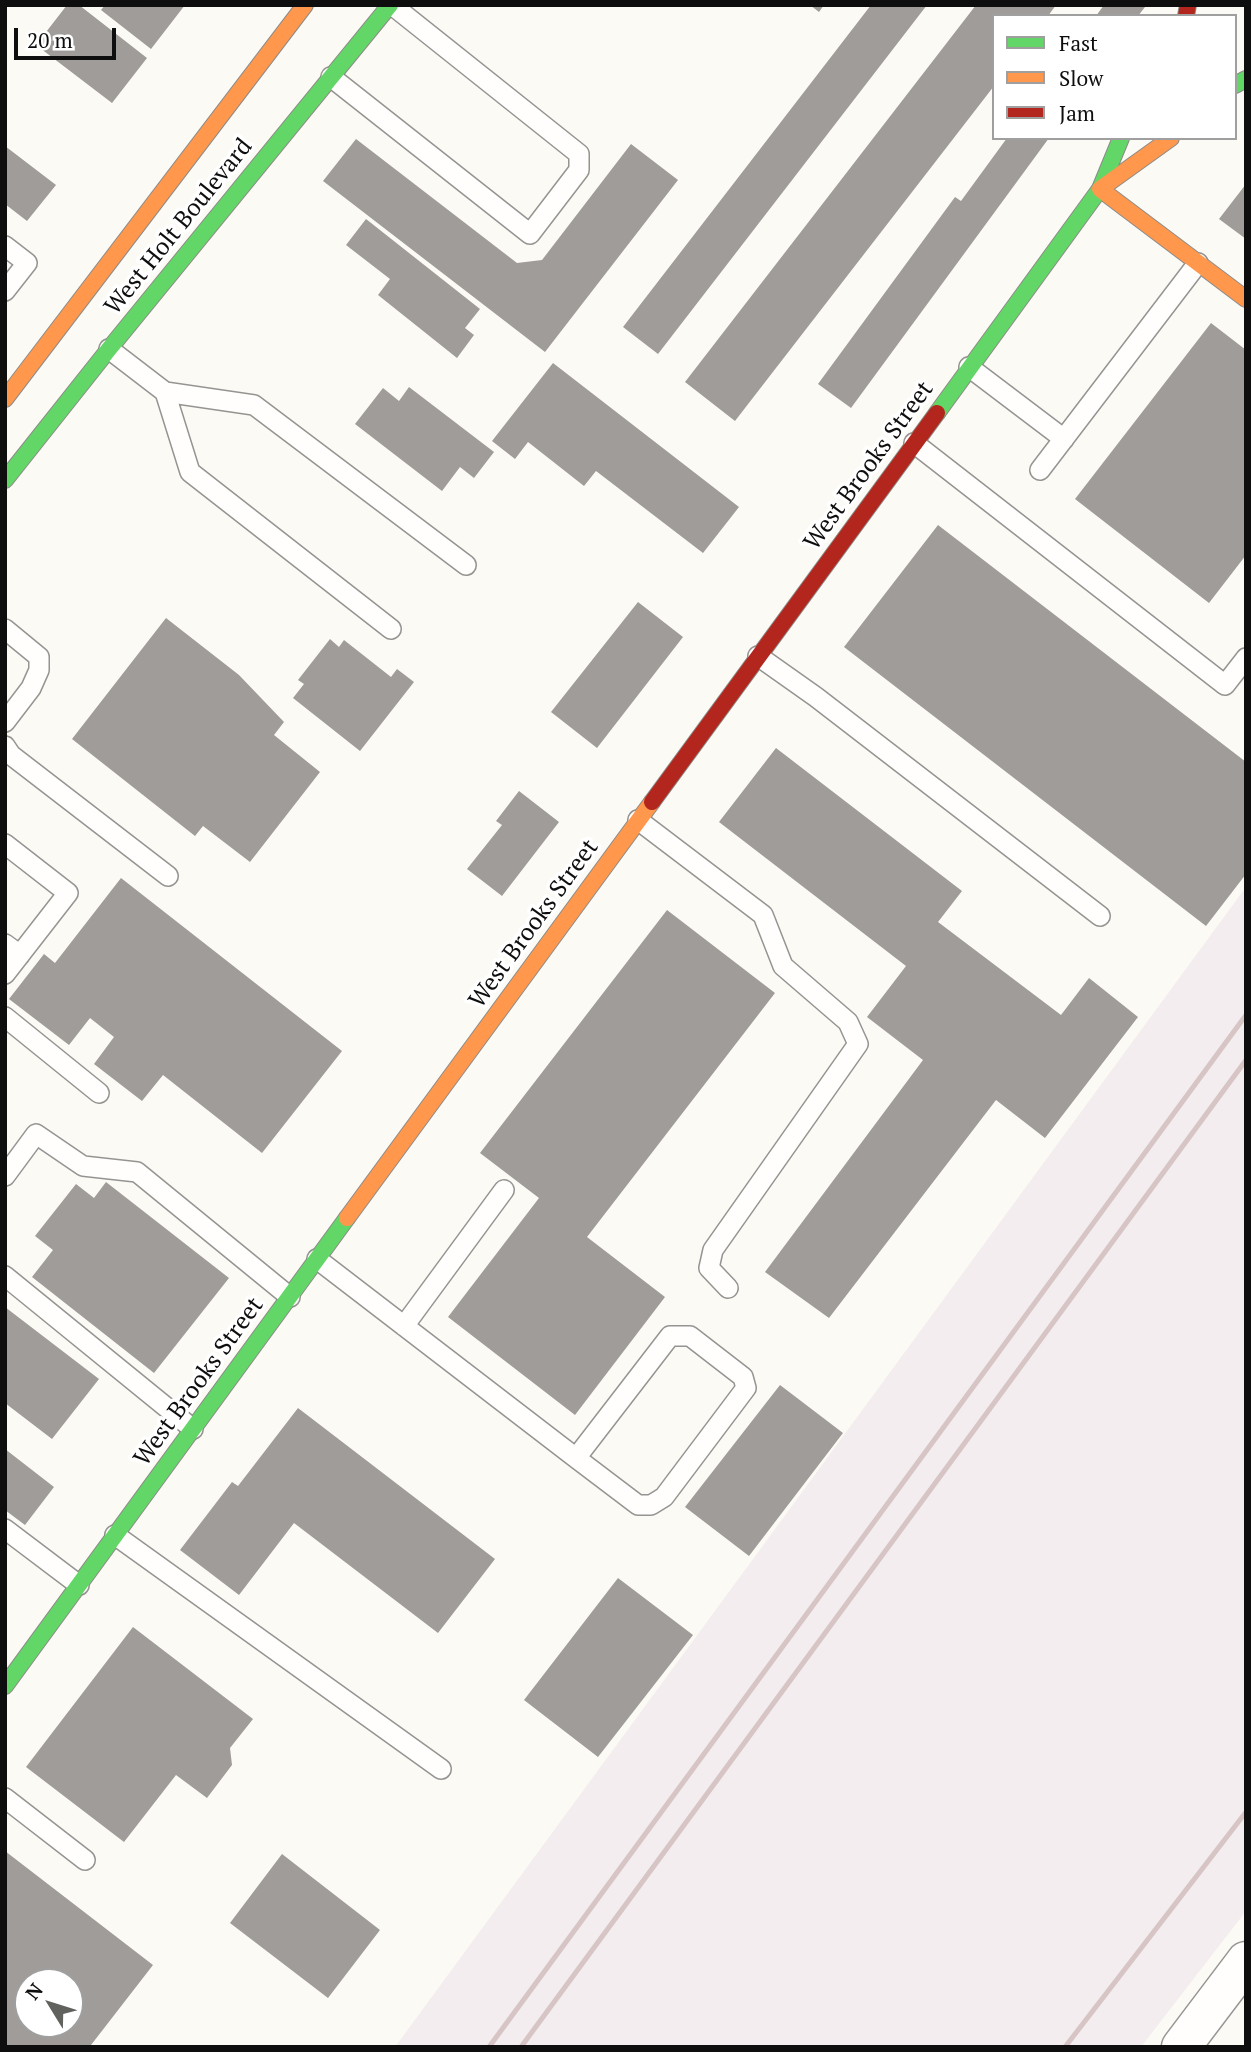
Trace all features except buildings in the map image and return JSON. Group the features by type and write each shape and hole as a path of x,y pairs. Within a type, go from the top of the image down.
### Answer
{"street":[{"name":"West Holt Boulevard","path":"5,399 305,5"},
{"name":"West Holt Boulevard","path":"5,480 391,5"},
{"path":"1100,189 1120,140"},
{"path":"1100,189 1168,140"},
{"path":"1100,189 1246,299"},
{"name":"West Brooks Street","path":"5,1686 1100,189"},
{"path":"1181,2047 1246,1962"}],"lane":[{"path":"331,77 530,234 579,170 579,154 391,5"},
{"path":"5,246 27,263 5,291"},
{"path":"1040,470 1199,263"},
{"path":"110,348 165,391 254,405 466,565"},
{"path":"969,367 1064,439"},
{"path":"165,391 190,472 391,629"},
{"path":"914,443 1225,685 1246,658"},
{"path":"5,629 39,657 39,670 31,688 5,722"},
{"path":"758,656 816,697 1100,916"},
{"path":"5,746 10,755 168,876"},
{"path":"638,820 763,915 783,965 848,1022 858,1044 713,1250 709,1268 728,1287"},
{"path":"5,844 68,893 12,950 5,974"},
{"path":"5,1017 99,1093"},
{"path":"5,1176 36,1134 83,1166 137,1172 290,1297"},
{"path":"404,1326 504,1190"},
{"path":"317,1259 576,1458 638,1505 651,1505 664,1497 746,1388 743,1377 690,1336 670,1336 576,1458"},
{"path":"5,1276 193,1429"},
{"path":"5,1529 79,1585"},
{"path":"115,1535 441,1769"},
{"path":"5,1798 85,1860"}],"shaded area":[{"path":"1246,887 1246,1911 1141,2047 395,2047"}],"railway":[{"path":"489,2047 1246,1015"},
{"path":"521,2047 1246,1060"},
{"path":"1065,2047 1246,1812"}],"traffic: fast":[{"path":"5,480 390,5"},
{"path":"1237,84 1246,79"},
{"path":"937,413 1100,189 1120,140"},
{"path":"5,1686 347,1218"}],"traffic: slow":[{"path":"5,399 305,5"},
{"path":"1100,189 1168,140"},
{"path":"1100,189 1246,299"},
{"path":"347,1218 652,802"}],"traffic: jam":[{"path":"1186,14 1188,5"},
{"path":"652,802 937,413"}]}
